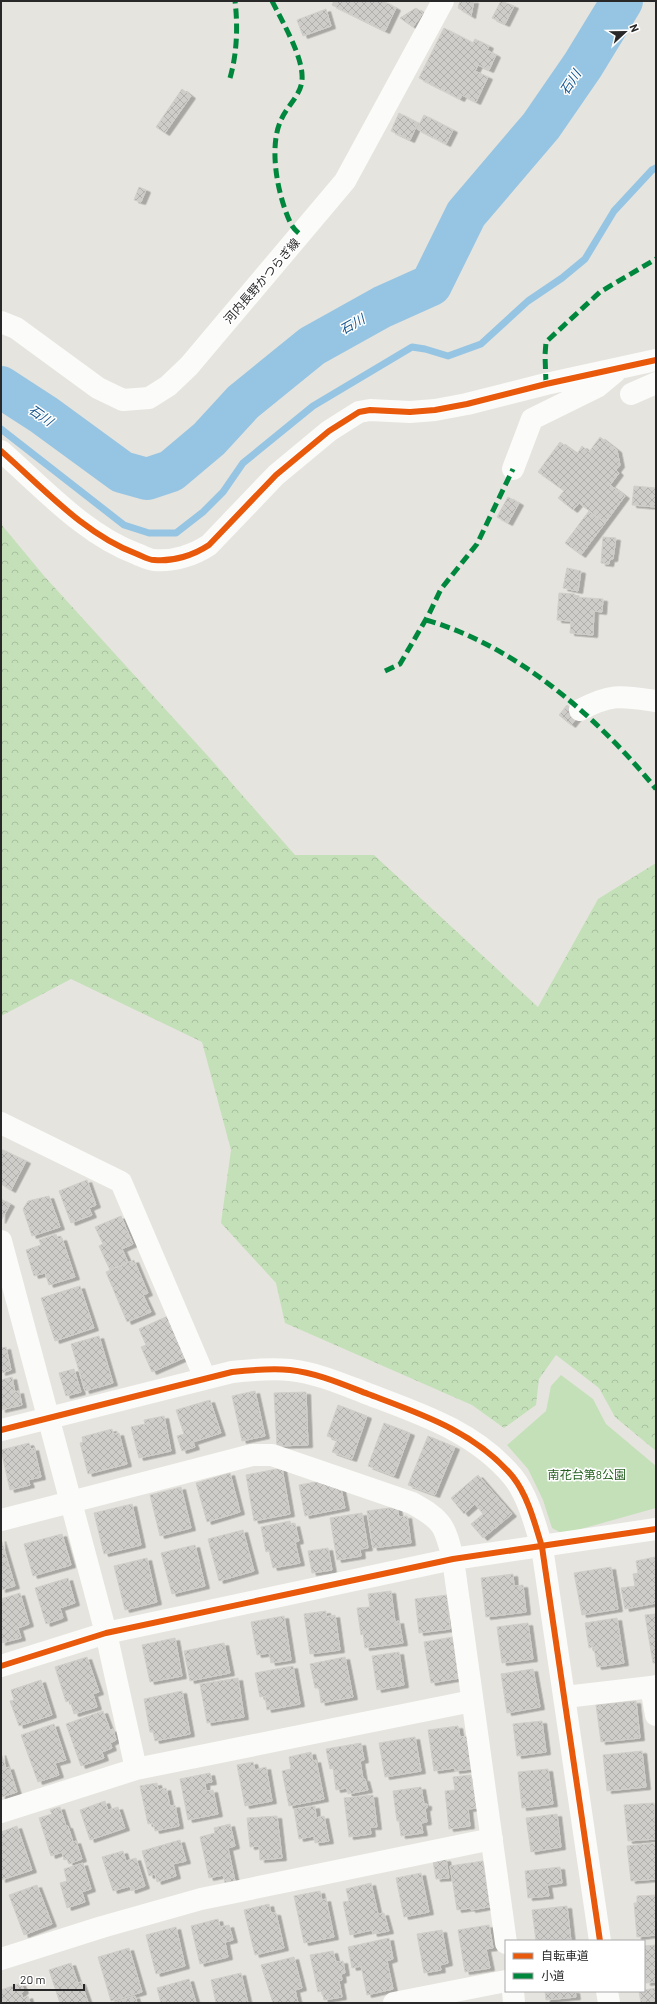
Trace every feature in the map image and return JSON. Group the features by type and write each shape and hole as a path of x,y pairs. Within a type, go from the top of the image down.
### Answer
{"street":[{"name":"河内長野かつらぎ線","path":"1,322 16,328 98,388 123,400 149,398 168,386 189,366 345,181 444,1"},
{"path":"1,451 86,526 118,547 153,560 173,559 198,552 209,545 276,475 329,431 359,412 370,410 410,412 434,410 467,404 546,384 656,360"},
{"path":"513,469 532,419 597,387 621,367"},
{"path":"631,394 656,383"},
{"path":"580,710 608,697 656,701"},
{"path":"1,1123 121,1182 205,1378"},
{"path":"1,1241 106,1633 136,1769"},
{"path":"1,1430 232,1372 261,1369 291,1370 324,1377 423,1415 461,1432 488,1451 514,1478 530,1509 542,1547 600,1940"},
{"path":"1,1520 252,1455 272,1455 412,1503 433,1515 446,1530 454,1559 506,1940"},
{"path":"1,1666 106,1633 454,1559 656,1529"},
{"path":"565,1697 654,1687 656,1715"},
{"path":"1,1812 136,1769 472,1700"},
{"path":"1,1959 102,1927 202,1899 492,1839"},
{"path":"394,2003 505,1981"},
{"path":"513,1992 514,2003"},
{"path":"607,1992 609,2003"}],"green space":[{"path":"1,524 45,577 207,755 295,855 374,855 538,1007 598,899 656,863 656,1451 615,1417 599,1388 556,1355 539,1379 536,1405 504,1428 472,1405 285,1323 276,1283 221,1223 231,1150 202,1042 71,979 1,1016"},
{"name":"南花台第8公園","path":"561,1375 593,1399 606,1424 656,1466 656,1508 563,1534 552,1528 543,1500 528,1469 507,1445 546,1411 551,1386"}],"building":[{"path":"334,1 383,1 396,8 385,31 332,5"},
{"path":"460,1 474,1 471,16 458,8"},
{"path":"501,1 514,6 505,24 492,18"},
{"path":"416,8 423,13 413,27 400,18"},
{"path":"326,9 331,26 303,36 297,20"},
{"path":"444,28 473,43 475,39 489,46 487,50 496,55 489,70 478,65 475,71 488,77 476,102 462,95 460,99 419,78"},
{"path":"182,89 191,96 165,133 156,127"},
{"path":"399,113 418,123 410,140 391,131"},
{"path":"424,115 453,130 446,144 417,129"},
{"path":"139,187 146,190 141,202 134,200"},
{"path":"600,437 617,450 620,465 616,470 619,473 610,485 625,496 605,523 579,503 573,510 558,498 564,491 538,472 560,442 577,454 582,446 589,452"},
{"path":"634,486 656,488 656,507 632,505"},
{"path":"508,497 519,503 508,523 497,517"},
{"path":"589,511 605,523 581,555 565,543"},
{"path":"603,537 616,538 613,559 610,559 609,564 601,563"},
{"path":"567,568 581,571 578,591 563,588"},
{"path":"559,593 575,594 574,597 603,599 602,612 594,611 593,635 570,633 571,621 557,620"},
{"path":"567,705 579,715 571,725 559,715"},
{"path":"1,1149 26,1161 11,1190 1,1184"},
{"path":"87,1180 96,1205 89,1208 92,1215 71,1223 59,1191"},
{"path":"49,1196 60,1227 32,1236 23,1209 28,1201"},
{"path":"1,1199 10,1204 1,1221"},
{"path":"121,1216 133,1244 122,1249 128,1262 110,1270 99,1246 103,1244 95,1227"},
{"path":"56,1234 58,1239 62,1238 75,1277 49,1285 45,1273 34,1276 26,1250 41,1245 39,1240"},
{"path":"134,1260 148,1293 143,1295 151,1312 127,1322 106,1272"},
{"path":"80,1286 94,1328 55,1341 41,1298"},
{"path":"168,1316 186,1357 152,1372 141,1347 146,1345 139,1329"},
{"path":"99,1336 113,1383 85,1391 71,1344"},
{"path":"6,1347 11,1370 1,1373 1,1348"},
{"path":"74,1369 81,1392 66,1396 59,1373"},
{"path":"12,1377 15,1392 19,1391 22,1405 1,1410 1,1380"},
{"path":"255,1391 265,1436 242,1441 232,1396"},
{"path":"306,1392 308,1445 277,1446 274,1393"},
{"path":"210,1400 221,1433 193,1442 195,1447 182,1451 177,1436 184,1434 176,1410"},
{"path":"338,1405 367,1416 352,1459 332,1452 337,1440 327,1436"},
{"path":"164,1416 171,1451 139,1458 131,1427 145,1424 144,1420"},
{"path":"384,1423 410,1433 394,1476 368,1466"},
{"path":"112,1429 113,1434 119,1433 127,1464 88,1474 80,1443 83,1442 82,1437"},
{"path":"428,1436 455,1447 435,1495 408,1485"},
{"path":"29,1443 31,1449 34,1448 41,1477 28,1480 30,1485 10,1490 1,1450"},
{"path":"282,1468 290,1514 254,1521 246,1475"},
{"path":"230,1473 240,1512 207,1522 196,1483"},
{"path":"478,1475 512,1514 483,1538 471,1524 483,1514 475,1504 464,1514 451,1498"},
{"path":"332,1479 340,1484 345,1508 305,1516 299,1485"},
{"path":"181,1487 191,1528 160,1536 150,1495"},
{"path":"132,1504 141,1545 104,1554 94,1513"},
{"path":"397,1507 399,1517 407,1516 411,1543 373,1548 367,1511"},
{"path":"362,1513 368,1548 360,1549 361,1556 337,1560 330,1518"},
{"path":"290,1521 291,1525 295,1524 299,1541 295,1542 300,1563 273,1568 269,1551 266,1552 261,1527"},
{"path":"243,1530 254,1571 219,1581 208,1539"},
{"path":"62,1534 71,1565 33,1576 24,1544"},
{"path":"1,1539 15,1586 1,1590"},
{"path":"195,1545 205,1586 172,1594 161,1553"},
{"path":"328,1548 332,1570 312,1573 308,1551"},
{"path":"655,1557 656,1603 625,1609 621,1588 635,1586 633,1574 638,1573 636,1561"},
{"path":"147,1558 157,1602 125,1610 114,1566"},
{"path":"611,1567 618,1609 582,1615 574,1573"},
{"path":"513,1574 514,1586 523,1585 526,1612 486,1617 481,1578"},
{"path":"68,1578 75,1603 60,1608 63,1618 46,1624 35,1588"},
{"path":"391,1591 395,1622 399,1621 403,1643 365,1648 363,1634 361,1635 357,1608 370,1607 368,1594"},
{"path":"20,1593 29,1624 18,1628 21,1638 1,1643 1,1599"},
{"path":"447,1595 450,1629 419,1633 415,1599"},
{"path":"326,1611 326,1617 335,1615 340,1650 310,1654 304,1614"},
{"path":"656,1614 656,1663 653,1663 645,1615"},
{"path":"284,1616 291,1660 271,1663 269,1653 257,1655 251,1622"},
{"path":"617,1618 624,1663 597,1667 594,1647 589,1648 585,1623"},
{"path":"528,1623 533,1659 502,1663 497,1627"},
{"path":"453,1637 460,1678 431,1683 424,1642"},
{"path":"175,1638 182,1676 150,1682 142,1645"},
{"path":"224,1643 230,1673 190,1681 184,1651"},
{"path":"399,1652 404,1685 377,1690 372,1656"},
{"path":"87,1657 99,1692 93,1694 97,1707 74,1714 70,1700 66,1702 55,1667"},
{"path":"345,1657 353,1697 321,1703 319,1688 315,1688 310,1664"},
{"path":"293,1666 300,1704 267,1710 265,1696 260,1697 255,1673"},
{"path":"533,1669 540,1707 507,1713 501,1674"},
{"path":"238,1678 244,1717 207,1723 200,1684"},
{"path":"41,1680 52,1715 19,1726 10,1701 14,1700 11,1690"},
{"path":"182,1691 190,1734 155,1741 153,1732 150,1732 144,1699"},
{"path":"636,1701 640,1738 601,1742 596,1705"},
{"path":"103,1711 110,1730 113,1729 116,1740 110,1743 112,1748 102,1752 104,1758 81,1766 66,1724"},
{"path":"542,1721 546,1752 517,1756 513,1724"},
{"path":"54,1724 66,1760 55,1763 59,1775 38,1782 21,1735"},
{"path":"458,1726 460,1737 467,1736 471,1769 455,1771 455,1768 434,1771 428,1730"},
{"path":"415,1737 421,1771 385,1777 379,1743"},
{"path":"361,1743 364,1760 360,1761 363,1779 365,1779 368,1790 348,1794 347,1788 336,1790 333,1768 330,1769 326,1749"},
{"path":"642,1751 646,1787 607,1791 603,1755"},
{"path":"311,1752 313,1761 316,1760 324,1799 289,1806 282,1771 291,1769 289,1757"},
{"path":"1,1753 6,1768 9,1767 17,1792 1,1797"},
{"path":"253,1762 255,1770 266,1767 272,1801 245,1806 237,1765"},
{"path":"548,1769 553,1804 522,1808 518,1772"},
{"path":"210,1773 212,1782 205,1783 206,1791 213,1790 218,1814 188,1820 180,1779"},
{"path":"471,1775 472,1785 475,1785 478,1808 468,1809 470,1826 449,1829 445,1791 455,1790 453,1777"},
{"path":"157,1783 158,1790 166,1788 170,1806 175,1805 179,1826 155,1831 153,1823 148,1824 140,1786"},
{"path":"421,1787 424,1804 427,1804 427,1808 425,1808 427,1822 421,1823 423,1833 401,1836 399,1821 397,1821 393,1791"},
{"path":"373,1795 377,1827 370,1827 371,1834 349,1837 344,1798"},
{"path":"105,1801 108,1810 118,1807 125,1828 90,1840 80,1810"},
{"path":"654,1803 656,1839 628,1841 624,1805"},
{"path":"315,1806 316,1818 324,1816 329,1841 315,1843 314,1836 299,1839 294,1809"},
{"path":"60,1807 66,1826 68,1826 73,1842 76,1841 82,1859 69,1864 67,1859 64,1860 62,1852 51,1856 39,1818 52,1814 50,1810"},
{"path":"557,1814 561,1847 531,1852 526,1818"},
{"path":"277,1816 282,1858 260,1860 259,1846 250,1847 247,1818"},
{"path":"230,1824 235,1846 228,1848 235,1881 225,1883 223,1875 209,1878 200,1837 215,1833 214,1828"},
{"path":"17,1826 32,1870 1,1880 1,1832"},
{"path":"180,1840 186,1861 173,1864 176,1876 157,1882 155,1874 149,1876 142,1851"},
{"path":"656,1843 656,1879 631,1881 627,1846"},
{"path":"123,1851 126,1861 136,1858 145,1886 131,1891 130,1886 113,1891 102,1857"},
{"path":"446,1859 449,1878 436,1879 433,1861"},
{"path":"483,1861 487,1889 491,1888 494,1906 471,1910 471,1908 457,1910 450,1866"},
{"path":"83,1863 91,1889 82,1892 85,1902 67,1908 60,1883 67,1881 64,1869"},
{"path":"560,1867 562,1883 547,1885 549,1896 528,1898 525,1871"},
{"path":"421,1873 429,1912 404,1917 396,1878"},
{"path":"371,1883 378,1914 384,1913 389,1931 373,1934 372,1930 350,1935 343,1902 349,1901 346,1889"},
{"path":"37,1885 52,1924 24,1935 9,1895"},
{"path":"320,1891 322,1900 326,1899 334,1937 304,1943 294,1896"},
{"path":"656,1895 656,1935 637,1937 634,1903 637,1903 637,1896"},
{"path":"269,1904 271,1913 276,1913 284,1948 255,1955 244,1910"},
{"path":"567,1906 571,1940 536,1940 532,1910"},
{"path":"218,1919 220,1927 229,1925 233,1940 225,1942 228,1957 200,1964 191,1926"},
{"path":"489,1925 493,1948 486,1949 490,1968 465,1972 458,1930"},
{"path":"176,1927 185,1966 156,1974 146,1935"},
{"path":"442,1930 448,1963 440,1965 441,1970 424,1973 417,1934"},
{"path":"389,1938 393,1959 387,1961 393,1989 367,1995 361,1966 352,1968 348,1947"},
{"path":"656,1945 656,1982 646,1983 645,1946"},
{"path":"129,1948 142,1992 111,2001 98,1957"},
{"path":"333,1951 336,1962 343,1961 345,1973 341,1974 342,1980 339,1981 342,1997 324,2000 322,1991 318,1992 310,1955"},
{"path":"294,1957 302,1988 295,1990 298,2003 273,2003 261,1965"},
{"path":"71,1963 78,1983 81,1982 88,2002 60,2003 49,1970"},
{"path":"241,1973 248,2003 216,2003 211,1980"},
{"path":"189,1979 196,2003 161,2003 157,1988"},
{"path":"21,1983 24,1991 21,1993 23,1998 28,1996 30,2003 1,2003 1,1990"},
{"path":"656,1988 656,2003 641,2003 639,1992 645,1992 645,1990"},
{"path":"545,1992 575,1992 576,1997 546,2000"},
{"path":"135,1996 137,2003 111,2003"}],"waterway":[{"name":"石川","path":"1,387 44,415 122,472 147,479 171,471 209,439 243,402 312,346 382,307 431,285 466,214 541,126 583,65 622,1"},
{"path":"1,429 124,525 149,533 176,533 203,512 223,492 243,463 313,406 412,347 425,349 448,356 481,344 528,301 562,278 585,259 614,211 652,170 656,168"}],"marked path":[{"path":"230,78 236,40 235,1"},
{"path":"272,1 292,40 302,71 302,80 299,91 281,120 277,131 275,144 276,172 282,200 292,225 301,235"},
{"path":"546,384 546,342 600,292 656,259"},
{"path":"385,671 400,664 429,614 441,589 477,544 513,469"},
{"path":"426,620 459,632 491,647 523,666 553,687 609,736 656,789"}],"cycle path":[{"path":"1,451 65,509 100,535 118,546 148,559 176,559 190,555 209,545 276,475 329,431 359,412 370,410 410,412 435,410 467,404 546,384 656,360"},
{"path":"1,1430 232,1372 283,1369 300,1371 329,1379 427,1417 465,1436 498,1461 513,1477 523,1493 542,1547 600,1940"},
{"path":"1,1666 106,1633 453,1559 656,1529"}]}
